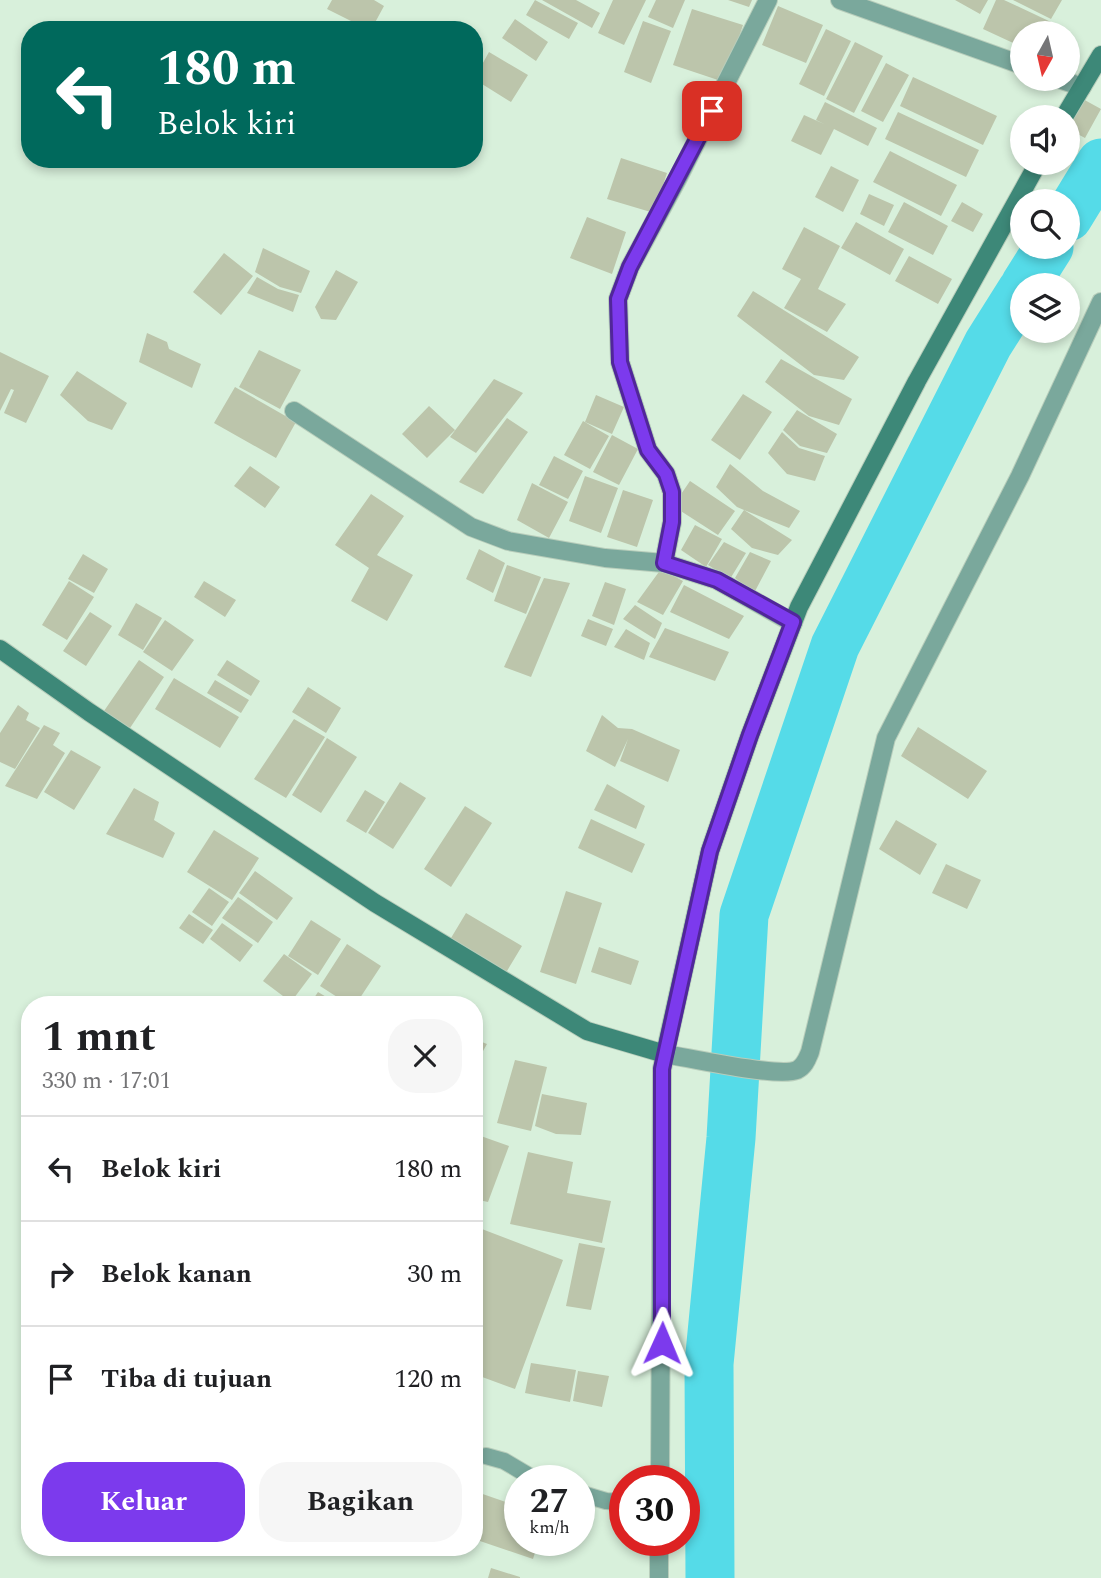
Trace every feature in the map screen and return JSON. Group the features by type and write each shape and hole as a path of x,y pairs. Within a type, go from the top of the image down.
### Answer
{"street":[{"path":"664,563 672,522 672,492 666,474 648,450 620,362 618,299 630,267 768,0"},
{"path":"840,0 1010,61"},
{"path":"1071,105 1101,55"},
{"path":"660,1465 662,1069 710,851 750,735 799,607 917,381 1031,175"},
{"path":"0,649 387,910 587,1031 665,1054 775,1072 796,1071 805,1064 810,1052 886,738 1020,476 1101,302"},
{"path":"294,411 471,527 508,541 605,558 664,563 717,580 793,622"},
{"path":"659,1556 659,1578"}],"lane":[{"path":"485,1456 511,1465"}],"building":[{"path":"332,0 374,0 384,6 376,21 351,21 327,9"},
{"path":"535,0 578,23 569,39 526,15"},
{"path":"542,0 576,0 600,13 592,28"},
{"path":"613,0 646,0 624,45 598,33"},
{"path":"656,0 685,0 673,28 648,17"},
{"path":"728,0 752,0 749,7"},
{"path":"955,0 988,0 980,14"},
{"path":"996,0 1004,0 1049,21 1010,21 1010,41 983,29"},
{"path":"1013,0 1062,0 1051,19"},
{"path":"778,6 823,25 806,63 762,45"},
{"path":"692,9 743,25 724,82 673,65"},
{"path":"515,19 548,42 536,61 502,38"},
{"path":"643,21 671,31 651,83 624,72"},
{"path":"826,29 851,41 824,96 799,84"},
{"path":"855,42 883,56 854,113 826,99"},
{"path":"489,52 528,75 511,102 483,85 483,63"},
{"path":"886,63 909,75 883,122 861,111"},
{"path":"913,77 997,116 983,145 900,106"},
{"path":"1081,98 1101,109 1085,138 1080,135 1080,105 1077,105"},
{"path":"825,102 877,128 868,146 834,129 821,155 791,141 804,115 824,124 816,120"},
{"path":"898,112 979,150 966,177 885,139"},
{"path":"890,151 957,185 941,216 873,182"},
{"path":"621,158 667,173 654,213 607,199"},
{"path":"831,166 859,180 843,212 815,197"},
{"path":"869,194 894,205 884,226 860,214"},
{"path":"904,202 948,226 933,255 888,232"},
{"path":"962,202 983,214 973,232 951,221"},
{"path":"587,217 626,232 612,274 570,258"},
{"path":"856,222 904,249 890,275 841,248"},
{"path":"804,227 840,246 818,289 846,304 827,332 784,308 801,279 782,269"},
{"path":"263,248 310,271 301,293 280,287 255,272"},
{"path":"224,253 253,276 221,315 193,292"},
{"path":"909,256 952,279 938,304 895,281"},
{"path":"336,270 358,282 336,320 321,319 315,307"},
{"path":"257,277 278,289 299,295 293,312 247,293"},
{"path":"753,291 859,357 844,380 814,375 737,316"},
{"path":"147,333 167,342 169,349 201,364 192,388 139,362"},
{"path":"259,350 301,370 280,409 239,387"},
{"path":"0,352 49,376 26,423 4,413 14,390 11,389 0,411"},
{"path":"781,359 852,399 839,425 809,416 765,382"},
{"path":"77,371 127,403 112,430 88,421 60,395"},
{"path":"494,379 523,393 476,453 450,437"},
{"path":"235,387 296,422 276,458 214,423"},
{"path":"743,394 772,412 740,460 711,440"},
{"path":"596,395 624,407 612,434 585,422"},
{"path":"429,406 455,430 427,458 402,434"},
{"path":"797,410 837,434 827,453 800,446 783,430"},
{"path":"507,418 528,432 483,494 459,482"},
{"path":"583,421 609,436 590,469 564,455"},
{"path":"782,432 799,448 825,456 815,481 787,474 768,453"},
{"path":"612,435 638,449 619,485 593,472"},
{"path":"554,456 583,471 568,499 539,485"},
{"path":"730,464 763,491 800,511 789,528 737,507 716,487"},
{"path":"250,466 280,487 265,508 234,486"},
{"path":"585,476 618,488 601,533 569,521"},
{"path":"690,481 735,511 718,535 673,506"},
{"path":"532,483 568,502 549,538 517,520"},
{"path":"623,490 653,500 637,547 607,537"},
{"path":"371,494 404,516 377,555 413,575 387,621 351,601 369,568 335,545"},
{"path":"744,510 792,540 778,555 752,548 731,529"},
{"path":"695,525 722,539 706,567 681,550"},
{"path":"724,542 746,553 730,579 708,565"},
{"path":"479,549 505,563 493,593 466,579"},
{"path":"750,552 771,561 754,593 735,578"},
{"path":"83,554 108,569 94,593 68,579"},
{"path":"507,565 541,577 526,614 494,601"},
{"path":"661,569 683,581 663,615 637,602"},
{"path":"544,578 570,583 531,677 504,667"},
{"path":"69,581 94,597 67,640 42,625"},
{"path":"204,581 236,600 225,617 194,597"},
{"path":"605,582 626,589 614,625 592,616"},
{"path":"684,585 744,616 729,639 670,612"},
{"path":"136,603 162,618 143,650 118,635"},
{"path":"635,605 662,623 655,639 623,619"},
{"path":"90,612 112,626 86,666 63,651"},
{"path":"588,619 613,629 606,646 581,636"},
{"path":"165,620 194,640 172,671 143,652"},
{"path":"665,628 729,652 715,681 649,657"},
{"path":"626,629 650,643 644,660 614,647"},
{"path":"139,660 164,677 130,728 104,711"},
{"path":"227,660 260,681 251,696 217,675"},
{"path":"174,678 239,717 220,748 155,709"},
{"path":"215,680 249,700 241,713 207,693"},
{"path":"308,687 341,708 326,733 292,712"},
{"path":"18,705 29,713 26,720 40,728 15,769 0,762 0,733"},
{"path":"602,715 618,728 632,729 680,750 668,782 620,761 628,739 615,767 586,751"},
{"path":"294,719 325,737 286,798 254,779"},
{"path":"44,725 60,733 53,745 65,753 37,799 5,786"},
{"path":"918,727 987,771 968,799 901,756"},
{"path":"327,738 357,757 321,813 292,795"},
{"path":"71,750 101,767 74,810 44,792"},
{"path":"400,782 426,798 393,849 368,833"},
{"path":"607,784 645,806 636,829 594,810"},
{"path":"134,788 159,802 154,820 175,833 163,858 106,834"},
{"path":"365,790 385,802 366,833 346,821"},
{"path":"465,806 492,823 451,887 424,869"},
{"path":"591,819 645,844 632,873 578,848"},
{"path":"896,820 937,844 920,875 879,849"},
{"path":"214,830 259,858 232,900 187,872"},
{"path":"946,864 981,880 967,909 932,893"},
{"path":"255,871 293,898 277,920 239,893"},
{"path":"209,888 229,902 212,926 192,912"},
{"path":"566,891 602,903 576,984 540,972"},
{"path":"238,897 273,922 258,943 222,918"},
{"path":"466,913 522,946 504,976 448,943"},
{"path":"189,914 213,930 203,944 179,928"},
{"path":"311,920 341,939 318,975 288,956"},
{"path":"222,923 253,945 240,962 210,939"},
{"path":"347,944 381,966 361,996 336,996 320,986"},
{"path":"599,947 639,961 631,985 591,972"},
{"path":"284,954 312,974 296,996 283,996 263,981"},
{"path":"515,1060 547,1067 531,1131 497,1123"},
{"path":"542,1094 587,1103 581,1135 556,1134 535,1126"},
{"path":"483,1137 509,1146 488,1202 483,1201"},
{"path":"528,1152 573,1162 567,1193 611,1201 602,1243 510,1224"},
{"path":"483,1229 563,1260 515,1389 483,1377"},
{"path":"579,1243 605,1248 591,1310 566,1306"},
{"path":"531,1363 576,1370 570,1402 525,1393"},
{"path":"578,1371 609,1376 602,1407 573,1401"},
{"path":"483,1494 504,1501 504,1549 483,1542"},
{"path":"491,1568 520,1577 520,1578 488,1578"}],"waterway":[{"path":"1080,197 1101,163"},
{"path":"1033,273 1041,259"},
{"path":"710,1578 709,1364 731,1138 744,915 835,646 988,344 1010,309"}],"route":[{"path":"662,1343 662,1069 710,851 793,622 717,580 664,563 672,522 672,492 666,474 648,450 620,362 618,299 630,267 712,111"}]}
